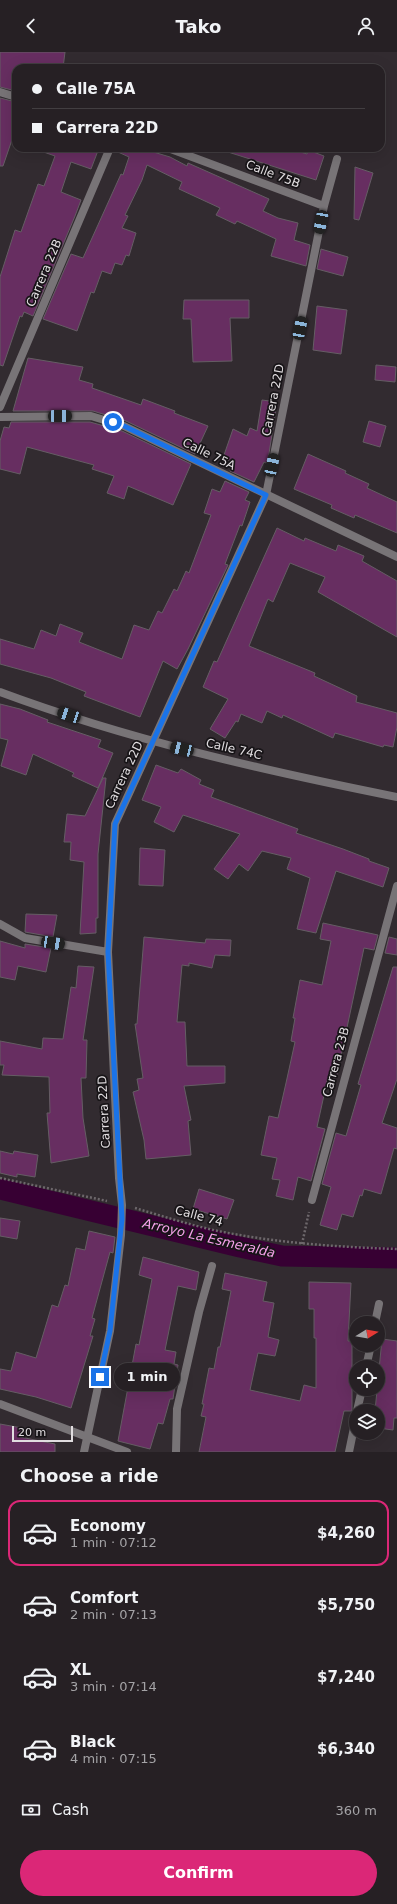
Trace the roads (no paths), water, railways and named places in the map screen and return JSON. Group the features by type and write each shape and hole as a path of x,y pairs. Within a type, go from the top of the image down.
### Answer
{"street":[{"path":"0,92 12,96"},
{"name":"Carrera 22B","path":"0,407 108,152"},
{"name":"Calle 75B","path":"179,152 324,206"},
{"name":"Carrera 22D","path":"84,1452 110,1331 121,1235 122,1205 119,1178 108,952 115,824 266,495 324,206 337,158"},
{"name":"Calle 75A","path":"0,417 91,416 124,426 397,557"},
{"name":"Calle 74C","path":"0,692 153,742 241,764 397,797"},
{"name":"Carrera 23B","path":"312,1200 397,886"},
{"path":"0,924 26,938 108,952"},
{"path":"176,1452 177,1409 199,1312 212,1266"},
{"path":"376,1316 379,1304"},
{"path":"0,1404 127,1452"},
{"path":"349,1452 351,1440"}],"waterway":[{"name":"Arroyo La Esmeralda","path":"0,1189 282,1256 397,1258"}]}
